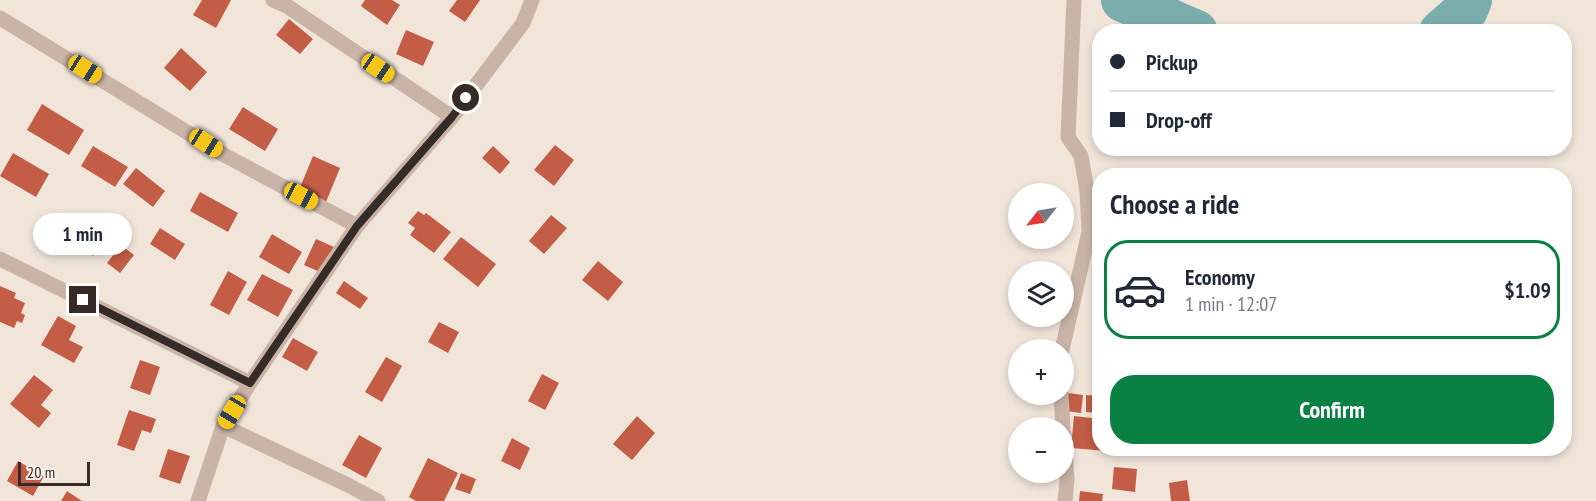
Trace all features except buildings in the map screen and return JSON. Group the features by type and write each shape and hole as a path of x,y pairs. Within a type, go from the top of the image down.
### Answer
{"street":[{"path":"273,0 287,6 452,117"},
{"path":"198,501 223,426 250,383 357,226 452,117 523,23 532,0"},
{"path":"1065,339 1089,232 1087,191 1081,156 1068,137 1074,0"},
{"path":"0,18 226,156 357,226"},
{"path":"0,259 250,383"},
{"path":"223,426 378,501"},
{"path":"1065,501 1067,483"}],"waterway":[{"path":"1123,0 1178,24"},
{"path":"1450,24 1466,10 1470,0"}],"route":[{"path":"83,300 250,383 357,226 466,98"}]}
